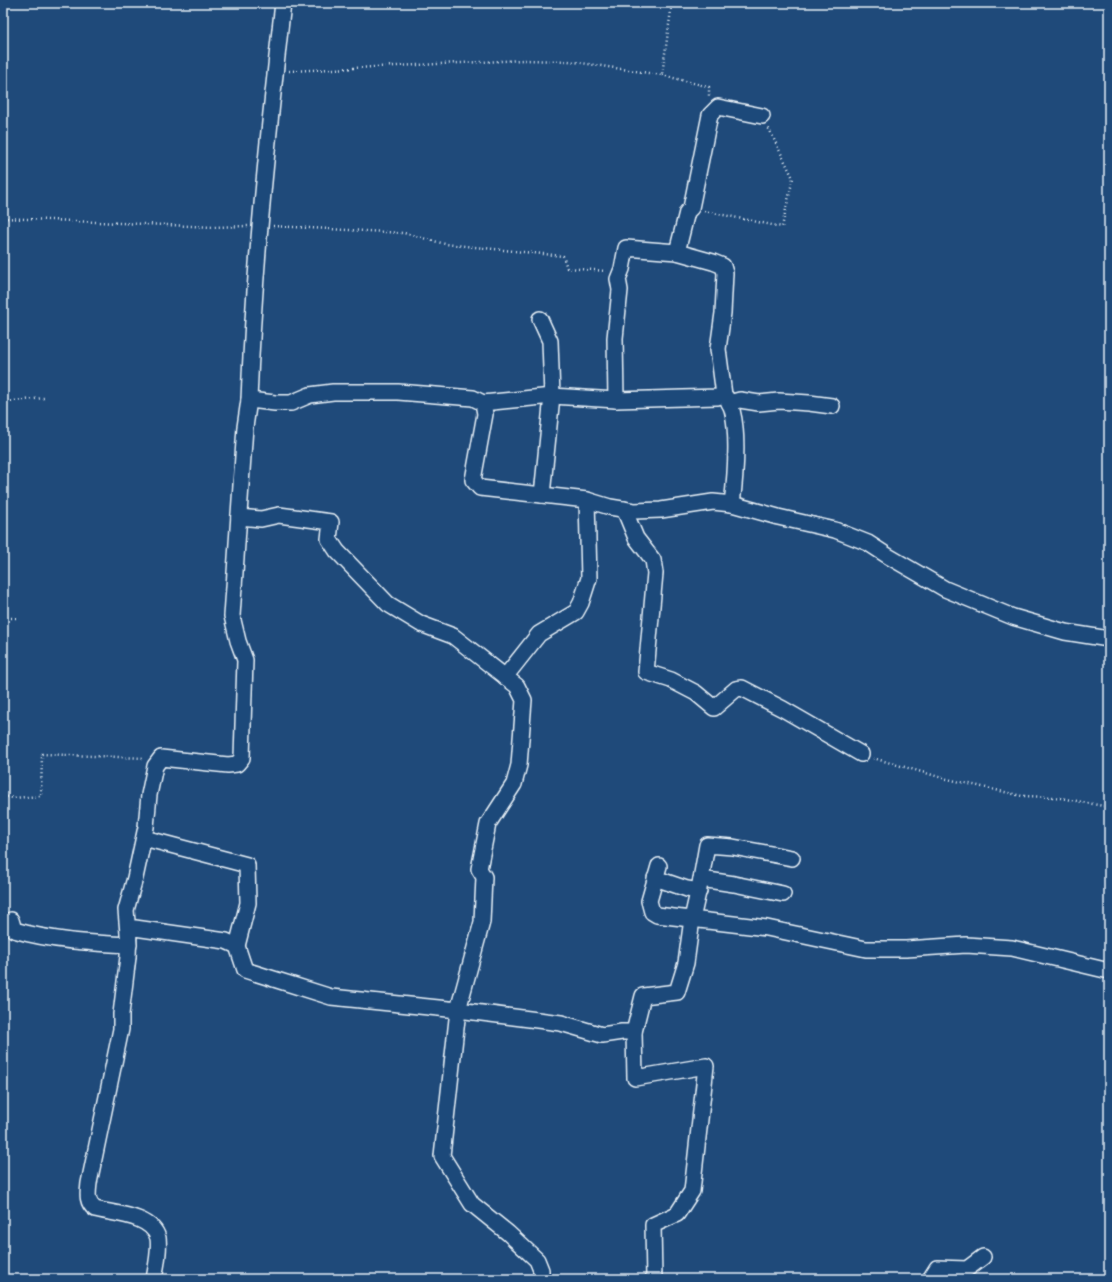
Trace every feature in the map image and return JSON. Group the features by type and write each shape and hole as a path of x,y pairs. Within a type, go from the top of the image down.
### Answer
{"street":[{"path":"128,945 126,910 144,838 149,795 155,766 161,758 228,765 237,764 242,758 245,660 238,641 232,616 245,427 249,400 260,226 282,3"},
{"path":"677,252 687,212 691,208 710,115 718,107 762,116"},
{"path":"616,400 615,338 620,290 618,279 622,269 626,248 677,252 723,266 725,273 724,313 718,349 726,399 735,428 735,471 732,504"},
{"path":"540,318 550,341 552,396 542,495"},
{"path":"249,400 291,403 310,395 333,392 398,392 473,398 483,403 552,396 616,400 717,397 758,402 810,402 832,406"},
{"path":"483,403 485,414 473,480 480,488 587,500 610,507 634,511 661,510 713,502 732,504 778,517 835,530 868,543 945,589 1013,617 1065,632 1109,639"},
{"path":"505,677 539,634 576,612 581,603 589,578 587,500"},
{"path":"624,510 636,538 653,560 655,573 646,672 671,680 696,693 714,708 736,689 742,688 861,754"},
{"path":"239,517 261,520 279,515 331,522 329,539 336,551 388,604 421,624 453,636 517,686 524,700 519,765 514,784 488,824 479,869 484,877 482,922 458,1010 442,1156 472,1204 508,1233 537,1260 541,1270 541,1279"},
{"path":"144,838 247,865 248,903 237,946 245,970 332,997 458,1010 562,1023 602,1035 634,1032"},
{"path":"654,1279 653,1225 677,1214 692,1191 706,1066 635,1078 634,1032 643,996 677,992 686,963 692,919 707,845 733,847 792,858"},
{"path":"783,894 734,884 700,885 687,889 657,872 650,901 652,912 657,915 767,928 866,949 906,949 966,945 1012,948 1109,971"},
{"path":"11,920 14,930 50,938 128,945"},
{"path":"154,1279 158,1254 158,1238 154,1230 147,1223 135,1218 95,1209 90,1206 88,1198 94,1160 121,1029 129,929 135,928 226,941 237,946"},
{"path":"930,1279 937,1268 967,1269 983,1257"}],"path":[{"path":"662,75 672,3"},
{"path":"275,72 524,60 568,61 662,75 709,87 710,115"},
{"path":"691,208 782,227 792,178 762,116"},
{"path":"3,218 214,227 260,226 404,233 445,244 563,256 567,268 611,271 618,279"},
{"path":"3,402 44,398"},
{"path":"3,618 19,618"},
{"path":"3,796 13,798 41,796 42,754 161,758"},
{"path":"861,754 943,778 1022,796 1054,797 1109,807"}]}
